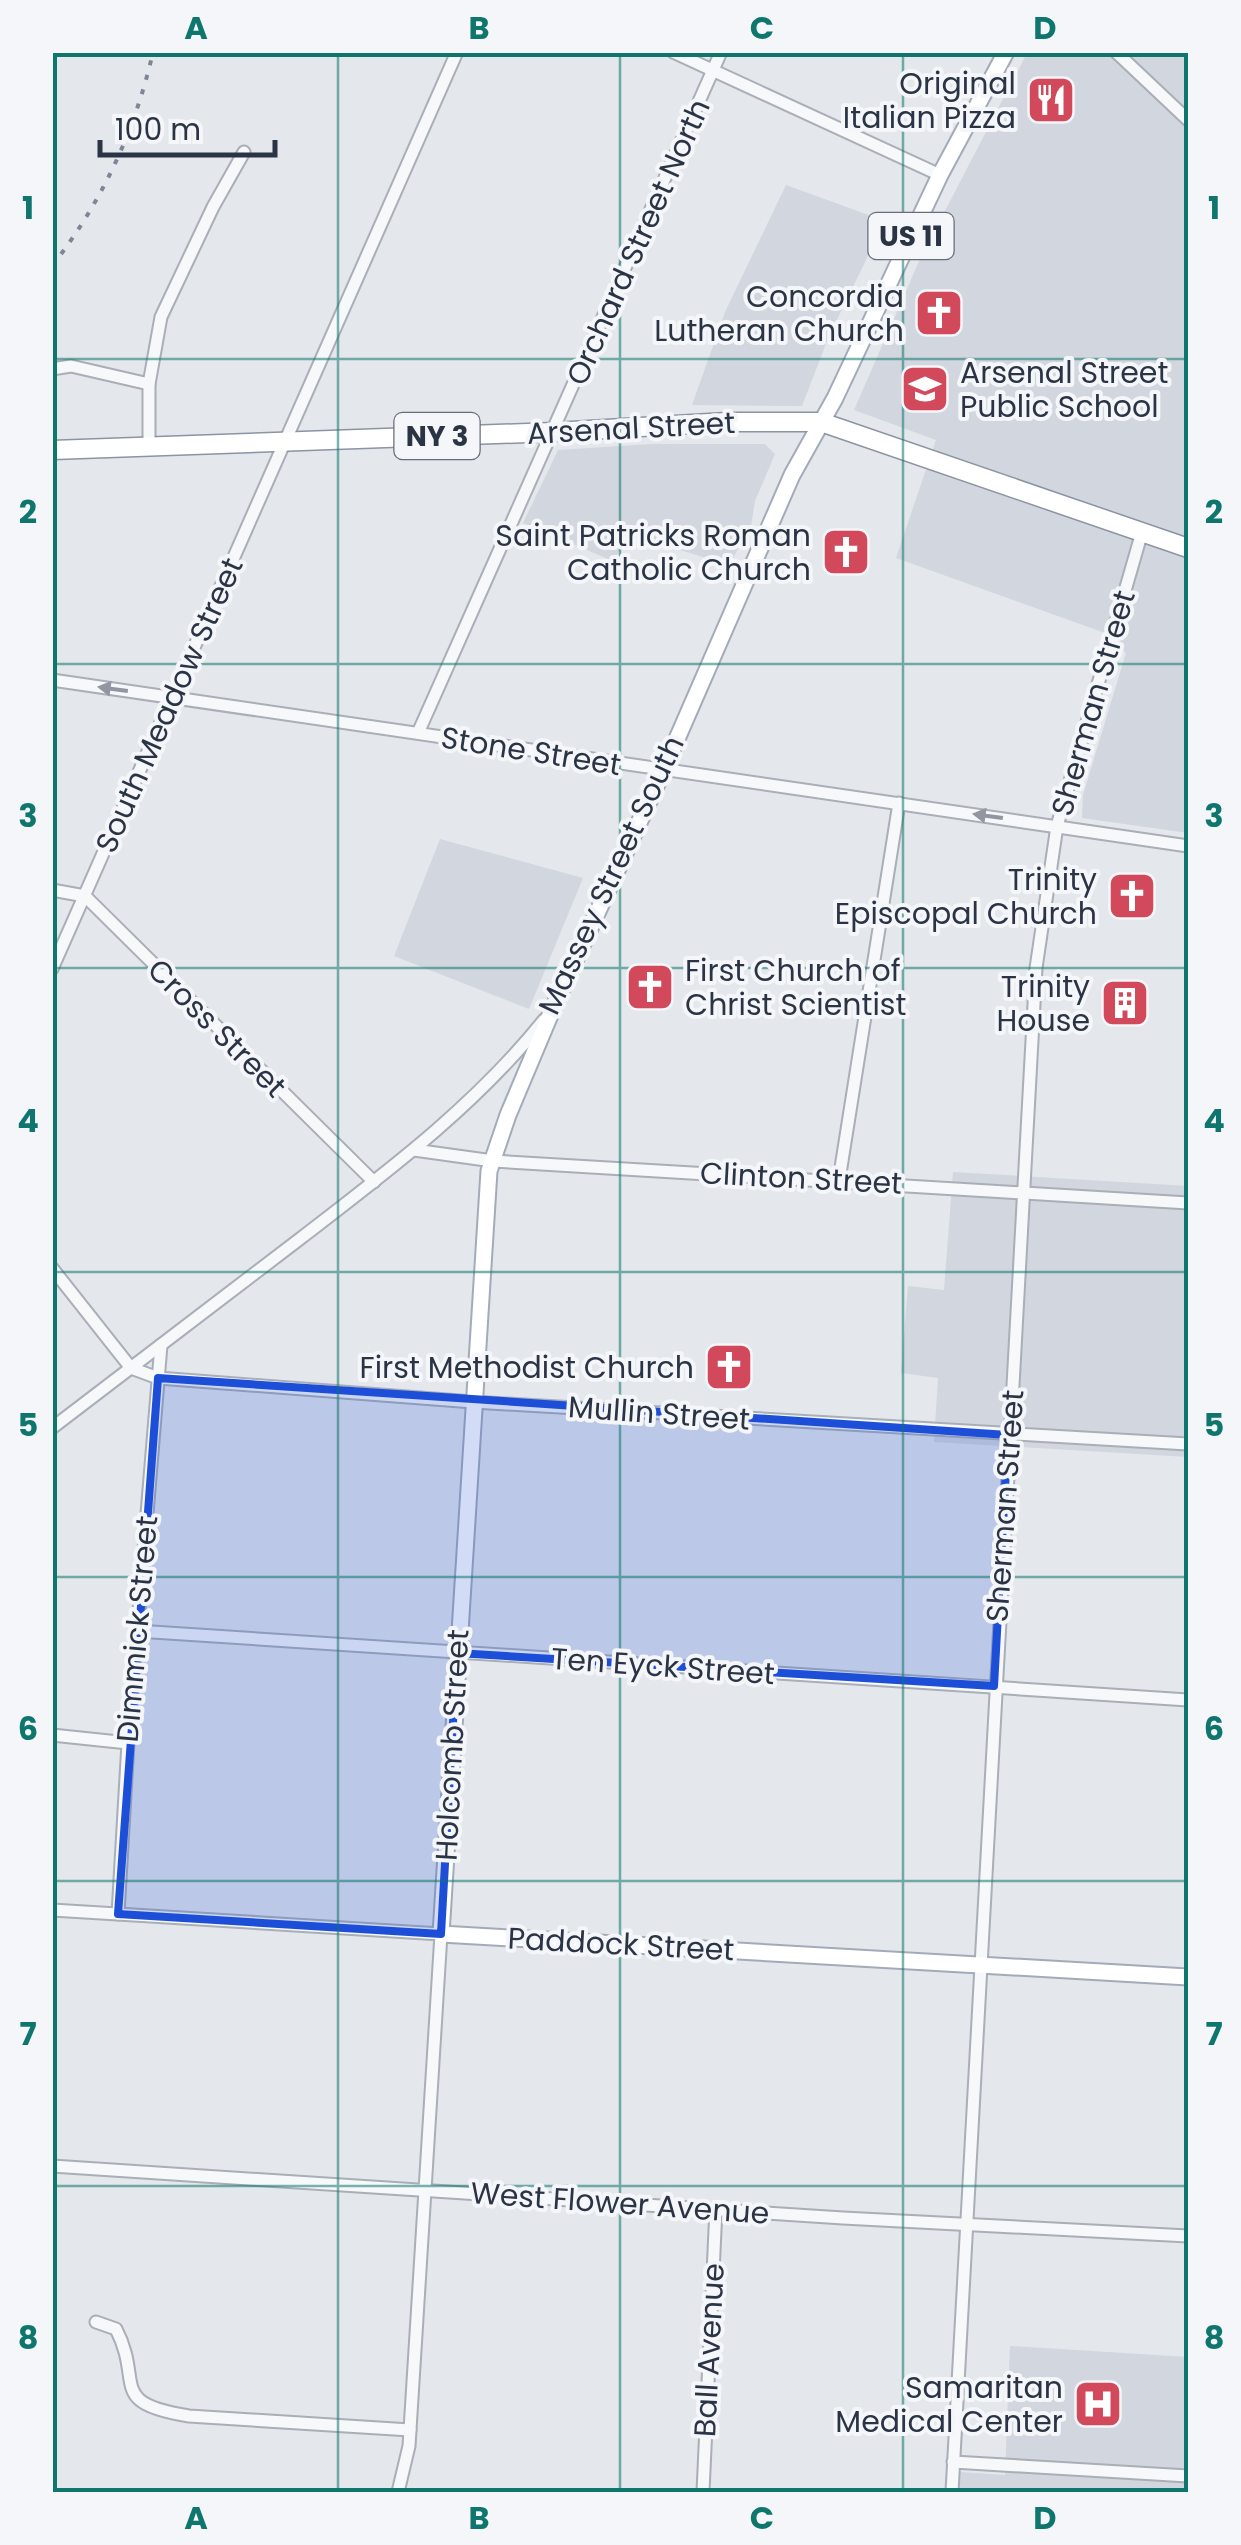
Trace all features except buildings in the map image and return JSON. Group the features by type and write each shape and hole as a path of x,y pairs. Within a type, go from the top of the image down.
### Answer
{"highway":[{"name":"Arsenal Street","path":"52,450 727,422 821,422 1188,548"}],"main road":[{"name":"US 11","path":"821,422 940,175 1006,52"},
{"name":"Massey Street South","path":"553,1008 792,475 821,422"},
{"name":"Holcomb Street","path":"440,1934 473,1402 493,1161 553,1008"},
{"name":"Paddock Street","path":"440,1934 1188,1977"}],"street":[{"name":"South Meadow Street","path":"52,970 457,52"},
{"path":"673,52 940,175"},
{"name":"Orchard Street North","path":"418,734 721,52"},
{"path":"1116,52 1188,120"},
{"path":"149,447 149,384 161,317 244,152"},
{"path":"52,369 72,366 149,384"},
{"name":"Sherman Street","path":"952,2492 1036,968 1057,826 1142,532"},
{"name":"Stone Street","path":"52,680 1188,846"},
{"path":"839,1180 899,803"},
{"path":"52,890 85,896"},
{"name":"Cross Street","path":"85,896 374,1182"},
{"name":"Massey Street South","path":"52,1428 414,1150 488,1085 553,1008"},
{"name":"Clinton Street","path":"414,1150 493,1161 1188,1203"},
{"path":"52,1268 132,1368"},
{"name":"Dimmick Street","path":"118,1914 136,1631 161,1345"},
{"name":"Mullin Street","path":"132,1368 158,1378 473,1402 1188,1444"},
{"name":"Ten Eyck Street","path":"136,1631 1188,1700"},
{"path":"52,1735 128,1743"},
{"name":"Paddock Street","path":"52,1910 440,1934"},
{"name":"Holcomb Street","path":"398,2492 410,2430 440,1934"},
{"name":"West Flower Avenue","path":"52,2166 1188,2236"},
{"name":"Ball Avenue","path":"702,2492 716,2208"},
{"path":"96,2322 116,2329 132,2389 141,2403 154,2410 189,2416 410,2430"},
{"path":"953,2462 1188,2476"}],"highlighted area":[{"path":"158,1378 1008,1435 994,1686 457,1653 441,1934 118,1914"}],"shaded area":[{"path":"1027,53 1188,53 1188,833 1082,818 1083,795 1126,653 1105,633 896,558 936,440 854,410 920,259"},
{"path":"786,185 885,221 829,336 802,406 692,405 725,312"},
{"path":"652,444 765,444 775,454 755,501 751,526 729,565 631,535 613,561 523,523 558,450"},
{"path":"440,839 583,878 529,1009 394,956"},
{"path":"953,1172 1188,1186 1188,1457 934,1442 938,1378 901,1373 908,1286 944,1290"},
{"name":"Samaritan Medical Center","path":"1010,2346 1188,2357 1188,2492 958,2492 960,2472 1005,2475"}],"railway":[{"path":"52,266 86,217 114,165 137,110 153,52"}],"place":[{"name":"Original Italian Pizza","path":"1051,100"},
{"name":"Concordia Lutheran Church","path":"939,313"},
{"name":"Arsenal Street Public School","path":"925,389"},
{"name":"Saint Patricks Roman Catholic Church","path":"846,552"},
{"name":"Trinity Episcopal Church","path":"1132,896"},
{"name":"First Church of Christ Scientist","path":"650,987"},
{"name":"Trinity House","path":"1125,1003"},
{"name":"First Methodist Church","path":"729,1367"},
{"name":"Samaritan Medical Center","path":"1098,2404"}]}
